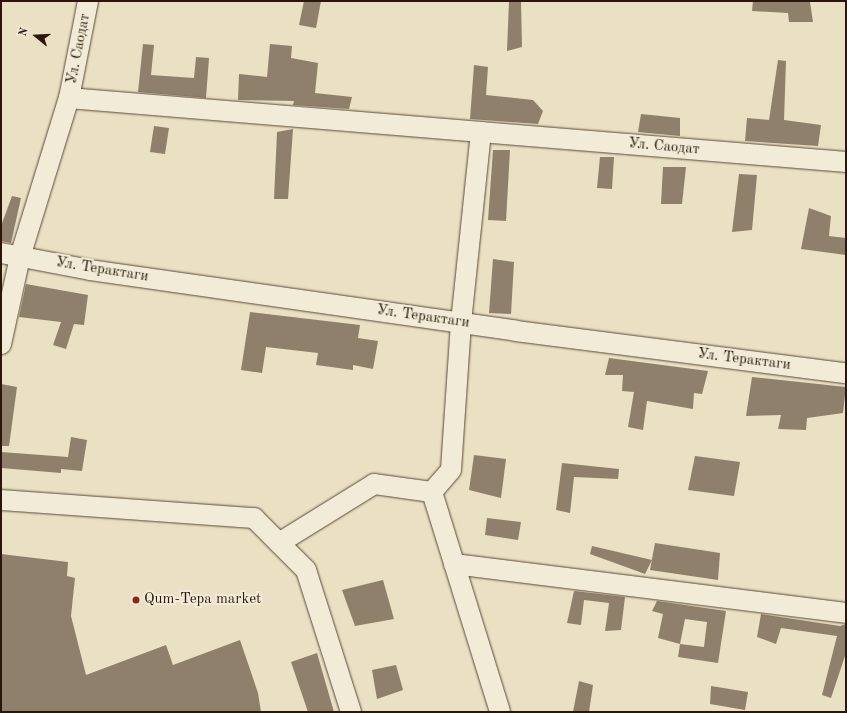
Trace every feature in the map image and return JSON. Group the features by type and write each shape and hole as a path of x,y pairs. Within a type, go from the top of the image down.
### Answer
{"street":[{"name":"Ул. Саодат","path":"1,344 10,255 69,98 88,1"},
{"name":"Ул. Саодат","path":"69,98 846,162"},
{"path":"432,492 451,470 461,323 482,132"},
{"name":"Ул. Терактаги","path":"10,255 90,270 461,323 846,373"},
{"path":"279,543 374,484 432,492"},
{"path":"432,492 500,712"},
{"path":"1,500 254,518 306,570 351,712"},
{"path":"454,564 846,613"}],"building":[{"path":"304,1 321,1 316,28 299,25"},
{"path":"509,1 521,1 522,47 507,51"},
{"path":"753,1 810,2 813,22 789,22 788,13 752,11"},
{"path":"143,44 154,45 151,75 194,78 196,57 209,58 206,98 138,92"},
{"path":"270,44 292,46 291,58 318,63 315,93 352,97 349,109 293,105 294,101 238,100 239,74 267,77"},
{"path":"778,60 786,61 784,120 821,125 818,146 745,141 747,118 769,120"},
{"path":"474,65 488,67 486,95 533,100 543,111 538,124 470,119"},
{"path":"641,114 680,118 680,136 638,132"},
{"path":"154,126 169,128 165,154 150,152"},
{"path":"293,129 288,199 274,199 277,132"},
{"path":"493,150 510,150 506,221 488,220"},
{"path":"600,157 614,157 612,189 597,188"},
{"path":"663,167 686,167 682,204 661,204"},
{"path":"739,174 757,175 752,230 732,232"},
{"path":"12,196 21,198 11,243 1,241 1,226"},
{"path":"809,208 831,216 829,236 846,238 846,255 801,249"},
{"path":"493,259 514,262 511,314 489,313"},
{"path":"26,284 88,295 84,325 74,324 66,349 53,345 61,322 19,317"},
{"path":"250,312 360,325 358,338 378,341 373,369 353,365 353,370 316,365 318,353 266,347 262,373 241,370"},
{"path":"609,358 708,371 702,394 694,393 693,409 647,401 643,430 628,427 634,392 622,391 623,375 605,375"},
{"path":"752,377 846,387 843,413 807,418 806,430 778,429 781,415 746,416"},
{"path":"1,384 17,387 9,446 1,446"},
{"path":"71,437 87,440 82,471 61,469 61,473 1,468 1,452 68,457"},
{"path":"474,455 506,459 501,498 469,490"},
{"path":"695,456 740,462 734,496 688,490"},
{"path":"562,463 619,469 618,479 574,477 570,513 556,510"},
{"path":"487,518 521,522 518,540 485,535"},
{"path":"655,543 720,553 718,580 650,570"},
{"path":"592,546 652,560 645,574 590,554"},
{"path":"1,554 68,562 67,576 75,578 71,616 86,675 166,645 173,665 240,640 258,693 261,712 1,712"},
{"path":"383,580 394,619 355,626 342,590"},
{"path":"574,591 625,597 621,630 605,631 609,603 584,600 581,625 567,623"},
{"path":"657,601 726,611 718,663 678,657 680,644 658,638 663,614 652,611","holes":["685,619 707,622 704,647 680,644"]},
{"path":"761,614 840,626 846,624 846,653 831,698 822,695 837,636 781,628 776,644 757,637"},
{"path":"317,653 334,712 308,712 291,662"},
{"path":"396,665 403,690 377,699 372,670"},
{"path":"579,681 593,685 589,712 573,712"},
{"path":"711,686 748,692 745,710 710,704"}],"place":[{"name":"Qum-Tepa market","path":"136,600"}]}
